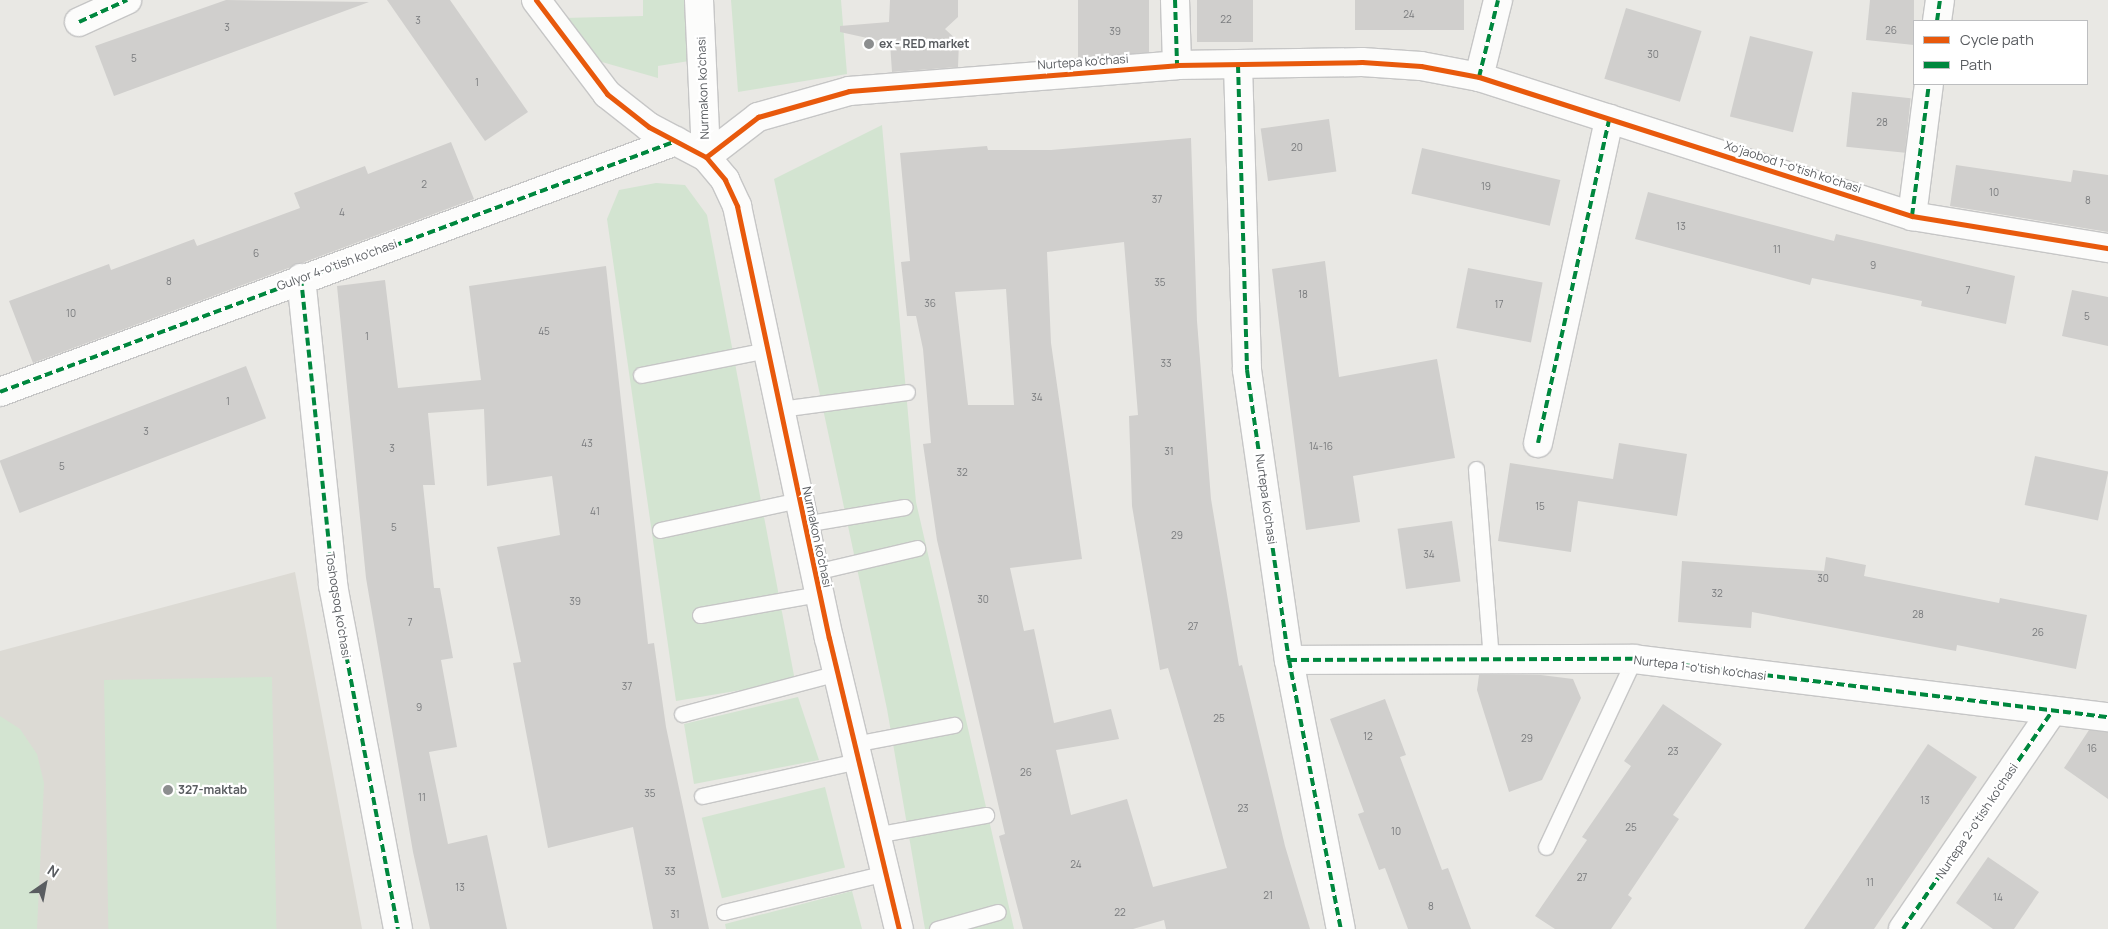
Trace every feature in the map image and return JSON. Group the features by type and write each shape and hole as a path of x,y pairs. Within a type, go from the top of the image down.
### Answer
{"street":[{"path":"79,22 127,0"},
{"path":"536,0 607,94 625,112 706,157"},
{"name":"Nurmakon ko'chasi","path":"699,0 706,157 724,180 737,206 837,673 899,929"},
{"path":"1176,0 1177,65"},
{"path":"1479,77 1498,0"},
{"path":"1937,20 1940,0"},
{"name":"Nurtepa ko'chasi","path":"706,157 758,117 849,91 1177,65 1362,62 1421,66 1479,77"},
{"name":"Nurtepa ko'chasi","path":"1238,64 1247,370 1289,660 1341,929"},
{"name":"Xo'jaobod 1-o'tish ko'chasi","path":"1479,77 1912,216 2108,248"},
{"path":"1912,216 1929,85"},
{"path":"1538,443 1609,119"},
{"name":"Gulyor 4-o'tish ko'chasi","path":"0,392 301,278 676,141"},
{"name":"Toshoqsoq ko'chasi","path":"301,278 333,586 398,929"},
{"name":"Nurtepa 1-o'tish ko'chasi","path":"1289,660 1634,659 2051,713 2108,717"},
{"name":"Nurtepa 2-o'tish ko'chasi","path":"1903,929 2051,713"}],"lane":[{"path":"641,375 768,350"},
{"path":"780,409 907,392"},
{"path":"1476,469 1491,659"},
{"path":"660,530 802,512 905,507"},
{"path":"700,616 817,583 917,548"},
{"path":"1546,847 1634,659"},
{"path":"682,714 837,673"},
{"path":"702,796 954,725"},
{"path":"876,835 986,815"},
{"path":"724,912 885,873"},
{"path":"937,929 998,912"}],"shaded area":[{"name":"327-maktab","path":"295,572 362,929 0,929 0,651"}],"green space":[{"path":"643,0 686,0 689,61 658,66 658,78 595,60 564,18 643,16"},
{"path":"731,0 841,0 847,74 738,92"},
{"path":"882,125 916,502 1014,929 925,929 887,709 774,179"},
{"path":"656,183 685,185 707,215 795,681 676,701 607,219 619,190"},
{"path":"272,677 276,929 108,929 104,680"},
{"path":"798,697 819,760 694,784 684,724"},
{"path":"0,716 20,729 37,754 44,783 37,929 0,929"},
{"path":"825,787 845,868 722,898 702,818"},
{"path":"852,891 862,929 726,929 725,924"}],"building":[{"path":"226,0 369,2 114,96 95,46"},
{"path":"387,0 450,0 528,112 485,141"},
{"path":"890,0 958,0 958,17 945,29 959,42 958,67 892,72 890,43 840,32 840,26 889,22"},
{"path":"1078,0 1149,0 1149,57 1078,57"},
{"path":"1197,0 1253,0 1253,42 1197,42"},
{"path":"1355,0 1464,0 1464,30 1355,30"},
{"path":"1870,0 1914,0 1913,45 1866,40"},
{"path":"1626,8 1702,31 1680,102 1604,79"},
{"path":"1750,36 1813,52 1793,132 1730,117"},
{"path":"1852,92 1911,98 1905,153 1846,147"},
{"path":"1329,119 1336,171 1268,181 1261,129"},
{"path":"1191,138 1197,321 1211,499 1239,666 1242,665 1285,846 1310,929 1166,929 1164,920 1133,929 1023,929 999,836 1005,834 937,540 923,444 931,443 923,349 916,316 907,316 901,262 910,261 900,153 987,146 988,150 1051,150","holes":["1124,242 1138,415 1129,416 1132,506 1160,670 1168,668 1227,868 1153,887 1127,799 1071,815 1056,750 1119,739 1111,709 1054,723 1034,629 1024,631 1010,568 1082,559 1051,343 1047,252","1006,289 1014,405 968,405 955,292"]},
{"path":"451,142 474,199 33,363 9,301 109,264 111,270 194,239 197,246 300,208 294,193 365,166 368,174"},
{"path":"1422,148 1560,180 1550,226 1411,194"},
{"path":"1956,165 2071,182 2073,170 2108,175 2108,232 1950,206"},
{"path":"1648,192 1834,241 1836,234 2015,276 2006,324 1921,306 1922,301 1812,278 1810,285 1635,239"},
{"path":"1325,261 1339,377 1437,359 1455,458 1353,476 1360,522 1306,530 1272,269"},
{"path":"606,266 648,644 654,643 666,727 709,929 653,929 633,827 548,848 513,663 521,662 497,547 560,535 552,476 487,486 484,409 428,413 435,485 423,485 434,588 440,588 453,658 441,660 457,747 429,752 448,844 487,835 507,929 430,929 413,852 366,578 337,286 385,280 398,388 481,380 469,286"},
{"path":"1468,268 1543,283 1531,342 1456,328"},
{"path":"2072,290 2108,297 2108,346 2062,336"},
{"path":"246,366 266,418 20,513 0,460"},
{"path":"1619,443 1687,454 1677,516 1578,501 1571,552 1498,541 1510,463 1613,479"},
{"path":"2035,456 2108,472 2098,521 2025,505"},
{"path":"1452,521 1460,581 1406,589 1398,529"},
{"path":"1826,557 1866,565 1864,576 1999,603 2000,598 2087,615 2076,669 1957,645 1956,651 1752,612 1751,628 1678,622 1682,561 1824,571"},
{"path":"1479,675 1541,675 1573,679 1581,698 1542,780 1509,792 1477,690"},
{"path":"1385,699 1406,755 1400,757 1442,870 1448,868 1471,929 1408,929 1385,868 1379,870 1358,814 1364,812 1330,719"},
{"path":"1663,704 1722,744 1673,815 1679,819 1628,895 1632,898 1611,929 1555,929 1535,916 1587,840 1582,837 1631,766 1624,761"},
{"path":"2089,730 2108,732 2108,799 2064,768"},
{"path":"1928,744 1977,777 1874,929 1804,929"},
{"path":"1988,857 2039,892 2014,929 1993,929 1956,903"}],"marked path":[{"path":"79,22 127,0"},
{"path":"1175,0 1177,65"},
{"path":"1479,77 1498,0"},
{"path":"1937,20 1940,0"},
{"path":"1238,65 1247,370 1289,660 1341,929"},
{"path":"1912,216 1929,85"},
{"path":"1538,443 1609,119"},
{"path":"0,392 676,141"},
{"path":"301,278 333,585 398,929"},
{"path":"1289,660 1634,659 2108,717"},
{"path":"1903,929 2051,713"}],"cycle path":[{"path":"536,0 607,94 649,127 706,157 725,180 737,206 829,638 899,929"},
{"path":"706,157 758,117 849,91 1177,65 1362,62 1421,66 1479,77 1912,216 2108,248"}],"place":[{"name":"ex - RED market","path":"869,44"},
{"name":"327-maktab","path":"168,790"}]}
